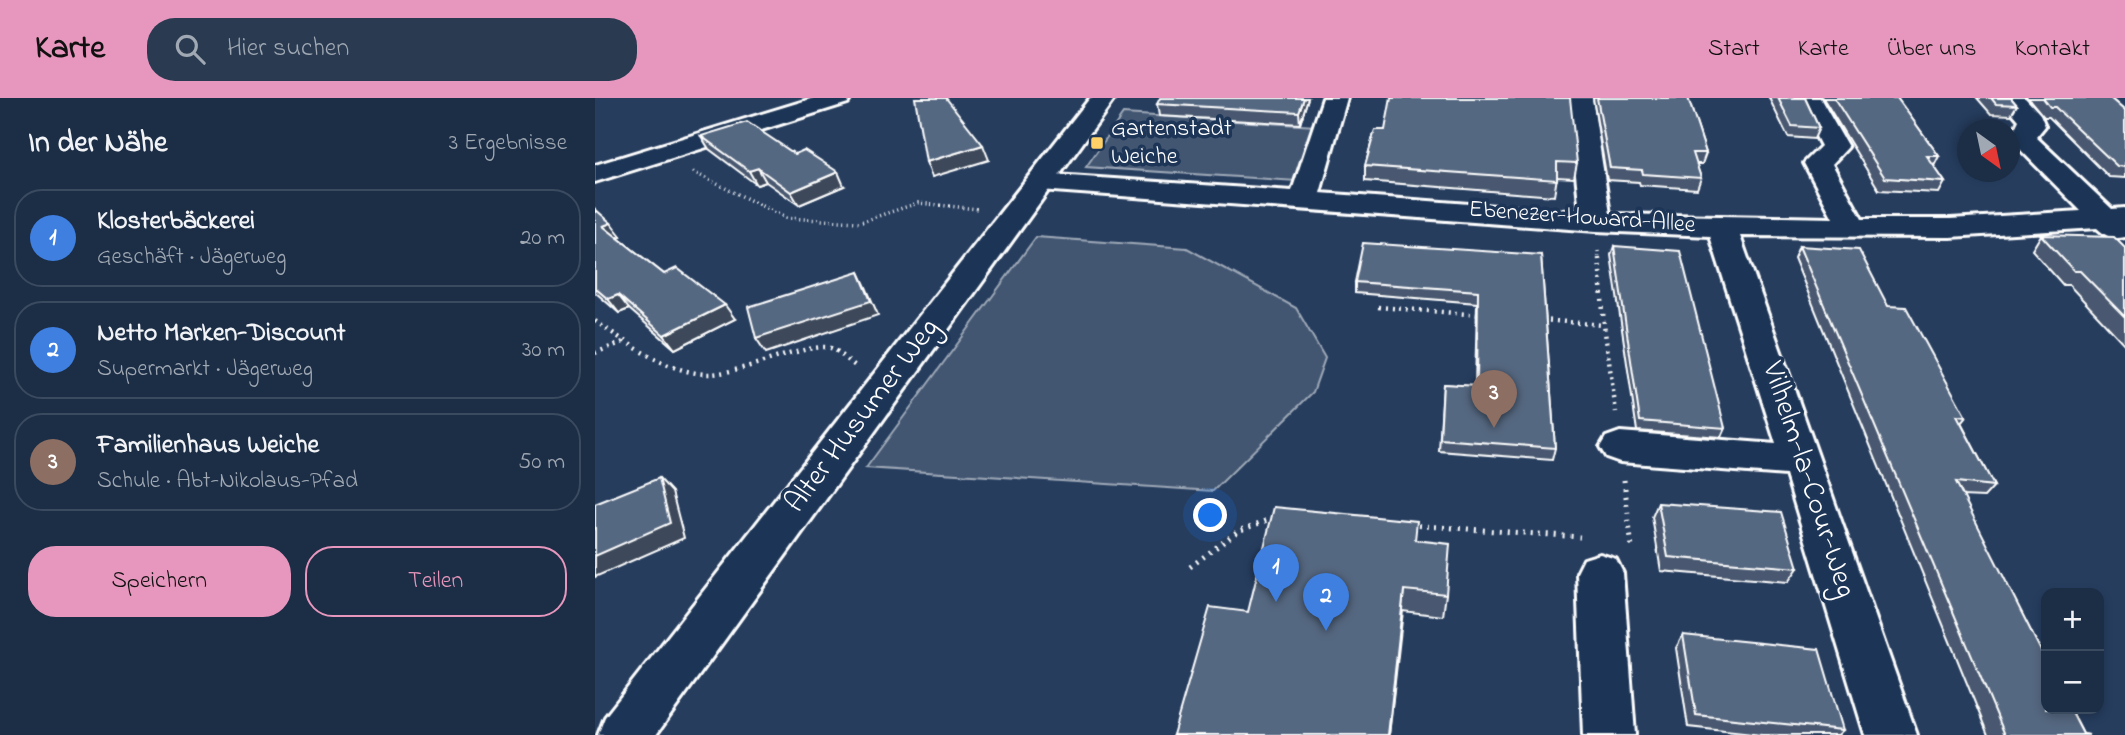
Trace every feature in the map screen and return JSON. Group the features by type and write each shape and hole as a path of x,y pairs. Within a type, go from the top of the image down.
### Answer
{"street":[{"path":"595,174 839,98"},
{"name":"Alter Husumer Weg","path":"625,735 1103,98"},
{"path":"1304,199 1335,98"},
{"path":"1580,98 1596,222"},
{"path":"1808,98 1835,147 1818,163 1853,229"},
{"path":"2012,98 2031,119 2032,126 2024,132 2024,139 2118,224"},
{"name":"Ebenezer-Howard-Allee","path":"1040,181 1596,222 1853,229 2118,224"},
{"name":"Vilhelm-la-Cour-Weg","path":"1722,227 1891,735"},
{"path":"1620,447 1802,461"},
{"path":"1609,548 1609,735"}],"path":[{"path":"657,155 786,218 860,222 918,203 981,210"},
{"path":"1596,222 1604,325 1620,447 1609,548"},
{"path":"1378,307 1484,315"},
{"path":"1537,319 1604,325"},
{"path":"595,321 658,363 706,375 722,374 812,349 830,348 859,369"},
{"path":"595,353 626,341"},
{"path":"1190,567 1238,531 1279,516"},
{"path":"1401,525 1609,548 1636,575 1609,548"}],"shaded area":[{"path":"1123,114 1316,126 1297,181 1086,167"},
{"path":"1036,237 1187,248 1296,308 1325,358 1313,392 1213,491 866,468"}],"building":[{"path":"915,98 946,98 983,145 926,162"},
{"path":"1160,98 1304,98 1299,112 1157,104"},
{"path":"1391,98 1570,98 1577,163 1557,162 1557,180 1365,166 1375,130 1385,130"},
{"path":"1597,98 1688,98 1706,153 1693,153 1701,178 1643,174 1642,170 1610,168"},
{"path":"1778,98 1805,98 1819,128 1792,126"},
{"path":"1834,98 1897,98 1939,156 1927,156 1945,182 1885,178"},
{"path":"1991,98 2011,98 2017,105 1996,104"},
{"path":"2043,98 2110,98 2125,111 2125,167 2117,166"},
{"path":"747,122 795,154 804,150 838,172 791,192 758,168 749,171 701,136"},
{"path":"595,209 611,223 603,226 664,274 677,268 725,305 664,335 618,295 608,299 595,288"},
{"path":"2041,235 2114,237 2125,248 2125,317 2080,271 2074,271"},
{"path":"1363,243 1541,255 1555,448 1440,439 1443,384 1477,386 1478,291 1355,282"},
{"path":"1614,246 1680,251 1725,428 1640,421"},
{"path":"1799,246 1859,250 1888,306 1906,307 1966,417 1957,416 1994,486 1956,482 2041,651 2041,714 2073,714 2083,734 2089,735 2005,735"},
{"path":"859,272 871,301 756,338 748,307"},
{"path":"659,478 670,523 595,556 595,504"},
{"path":"1658,503 1781,512 1798,568 1668,557"},
{"path":"1274,507 1417,521 1415,540 1450,544 1446,594 1404,590 1388,735 1173,735 1210,607 1248,612"},
{"path":"1683,635 1819,649 1843,730 1696,715"}],"place":[{"name":"Gartenstadt Weiche","path":"1097,143"},
{"name":"Familienhaus Weiche","path":"1494,428"},
{"name":"Klosterbäckerei","path":"1276,602"},
{"name":"Netto Marken-Discount","path":"1326,631"}]}
